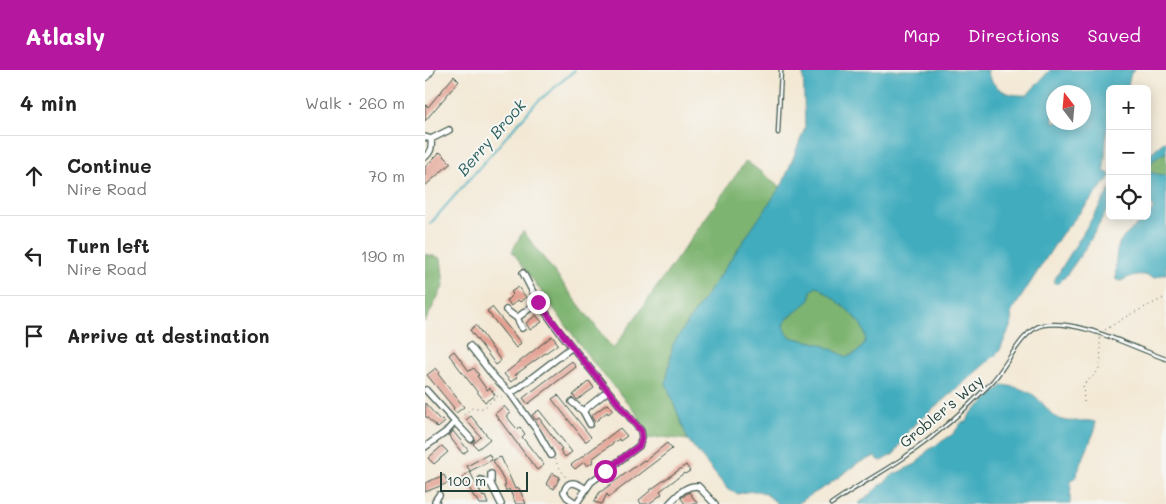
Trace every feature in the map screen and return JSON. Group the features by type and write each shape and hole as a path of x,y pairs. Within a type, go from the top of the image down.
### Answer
{"main road":[{"path":"425,76 430,70"}],"street":[{"path":"425,157 430,153 432,146 428,138 449,130"},
{"path":"523,273 538,302 572,347 641,431 642,438 639,446 591,482 577,504 567,497 564,492 565,486 569,483 575,482 586,488"},
{"path":"517,318 538,302"},
{"path":"507,310 517,318 522,328"},
{"path":"470,346 495,378 510,393 538,432 551,455"},
{"path":"510,393 517,390 572,347"},
{"path":"426,390 471,439"},
{"path":"583,411 608,391"},
{"path":"572,402 583,411 590,424"},
{"path":"425,448 446,432 455,422"},
{"path":"491,474 491,484 501,504"},
{"path":"481,480 491,484"},
{"path":"669,504 679,493 691,486 698,486 715,504"},
{"path":"437,504 435,501 439,495"}],"lane":[{"path":"778,133 781,70"},
{"name":"Grobler's Way","path":"831,504 906,456 963,410 993,381 1031,330 1043,326 1064,324 1093,331 1166,359"}],"path":[{"path":"455,422 472,408 484,408 497,396 501,398 510,393"},
{"path":"551,455 569,483"}],"green space":[{"path":"1166,152 1166,176 1151,172 1152,161"},
{"path":"746,161 781,187 673,344 666,383 688,440 662,437 646,439 646,432 636,413 591,360 512,251 523,231 613,349"},
{"path":"425,254 441,258 444,285 425,322"},
{"path":"817,286 848,310 864,330 865,340 860,349 847,357 821,344 790,337 783,326 786,320"}],"water":[{"path":"803,70 989,70 987,72 990,78 1002,91 1027,95 1050,70 1135,70 1131,73 1128,85 1106,85 1104,171 1106,172 1106,182 1061,235 1011,313 1012,323 999,352 912,427 894,454 881,461 874,457 858,463 828,485 796,504 777,504 768,495 759,491 738,494 728,490 688,440 666,383 673,344 783,183 805,128","holes":["817,286 857,320 864,330 865,340 860,349 847,357 821,344 790,337 786,332 783,326 786,320 810,300 811,291"]},
{"path":"1166,140 1166,152 1151,163 1151,153"},
{"path":"1151,172 1166,176 1166,274 1153,278 1137,275 1121,281 1116,280 1116,260 1121,240 1143,220 1151,220 1151,211 1153,209 1151,204"},
{"path":"1106,196 1106,212 1087,246 1066,276 1058,284 1053,282"},
{"path":"1003,385 1030,393 1054,415 1063,420 1095,422 1095,430 1076,476 1071,482 1070,504 858,504 894,474 916,464 927,451 953,434 962,422 967,422 970,414"}],"building":[{"path":"454,76 459,81 425,121 425,104 428,107"},
{"path":"440,152 451,163 425,186 425,167"},
{"path":"518,287 526,297 520,302 518,300 511,306 507,300 513,294 511,292"},
{"path":"492,307 521,343 516,348 487,311"},
{"path":"536,315 542,322 530,330 526,323"},
{"path":"476,325 501,361 496,365 470,330"},
{"path":"552,336 558,344 515,375 517,377 511,382 504,374"},
{"path":"454,351 469,371 474,368 487,390 490,388 495,395 485,402 449,355"},
{"path":"572,361 576,367 528,404 523,398"},
{"path":"436,368 440,373 438,374 464,407 456,413 427,375"},
{"path":"589,381 594,388 577,400 573,395"},
{"path":"558,395 591,437 587,441 585,441 552,399"},
{"path":"425,403 440,420 442,419 445,422 438,428 425,416"},
{"path":"607,404 613,410 608,414 607,412 595,422 591,416"},
{"path":"504,406 510,413 506,416 517,429 520,427 525,434 522,437 544,465 537,470 495,414"},
{"path":"539,410 572,452 565,457 560,450 562,449 539,418 536,420 532,415"},
{"path":"471,416 490,439 478,449 473,444 481,437 466,420"},
{"path":"620,428 627,436 620,441 619,439 592,459 593,462 587,466 584,462 575,469 571,465"},
{"path":"453,431 468,450 463,454 449,436"},
{"path":"667,443 672,449 609,497 607,494 602,504 594,502 599,493"},
{"path":"442,446 448,452 434,464 428,458"},
{"path":"489,454 492,460 470,471 467,466"},
{"path":"501,457 515,489 519,488 526,504 516,504 509,489 506,491 504,486 506,485 493,460"},
{"path":"686,465 690,471 684,473 660,491 662,494 649,504 641,504 639,500 650,490"},
{"path":"470,472 488,504 479,504 474,497 463,476"},
{"path":"552,473 560,477 554,489 546,484"},
{"path":"444,475 448,483 425,492 425,483"},
{"path":"689,492 698,504 685,504 681,498"}],"waterway":[{"name":"Berry Brook","path":"430,224 535,104 575,70"}],"route":[{"path":"538,302 559,331 641,431 642,438 639,446 605,471"}]}
